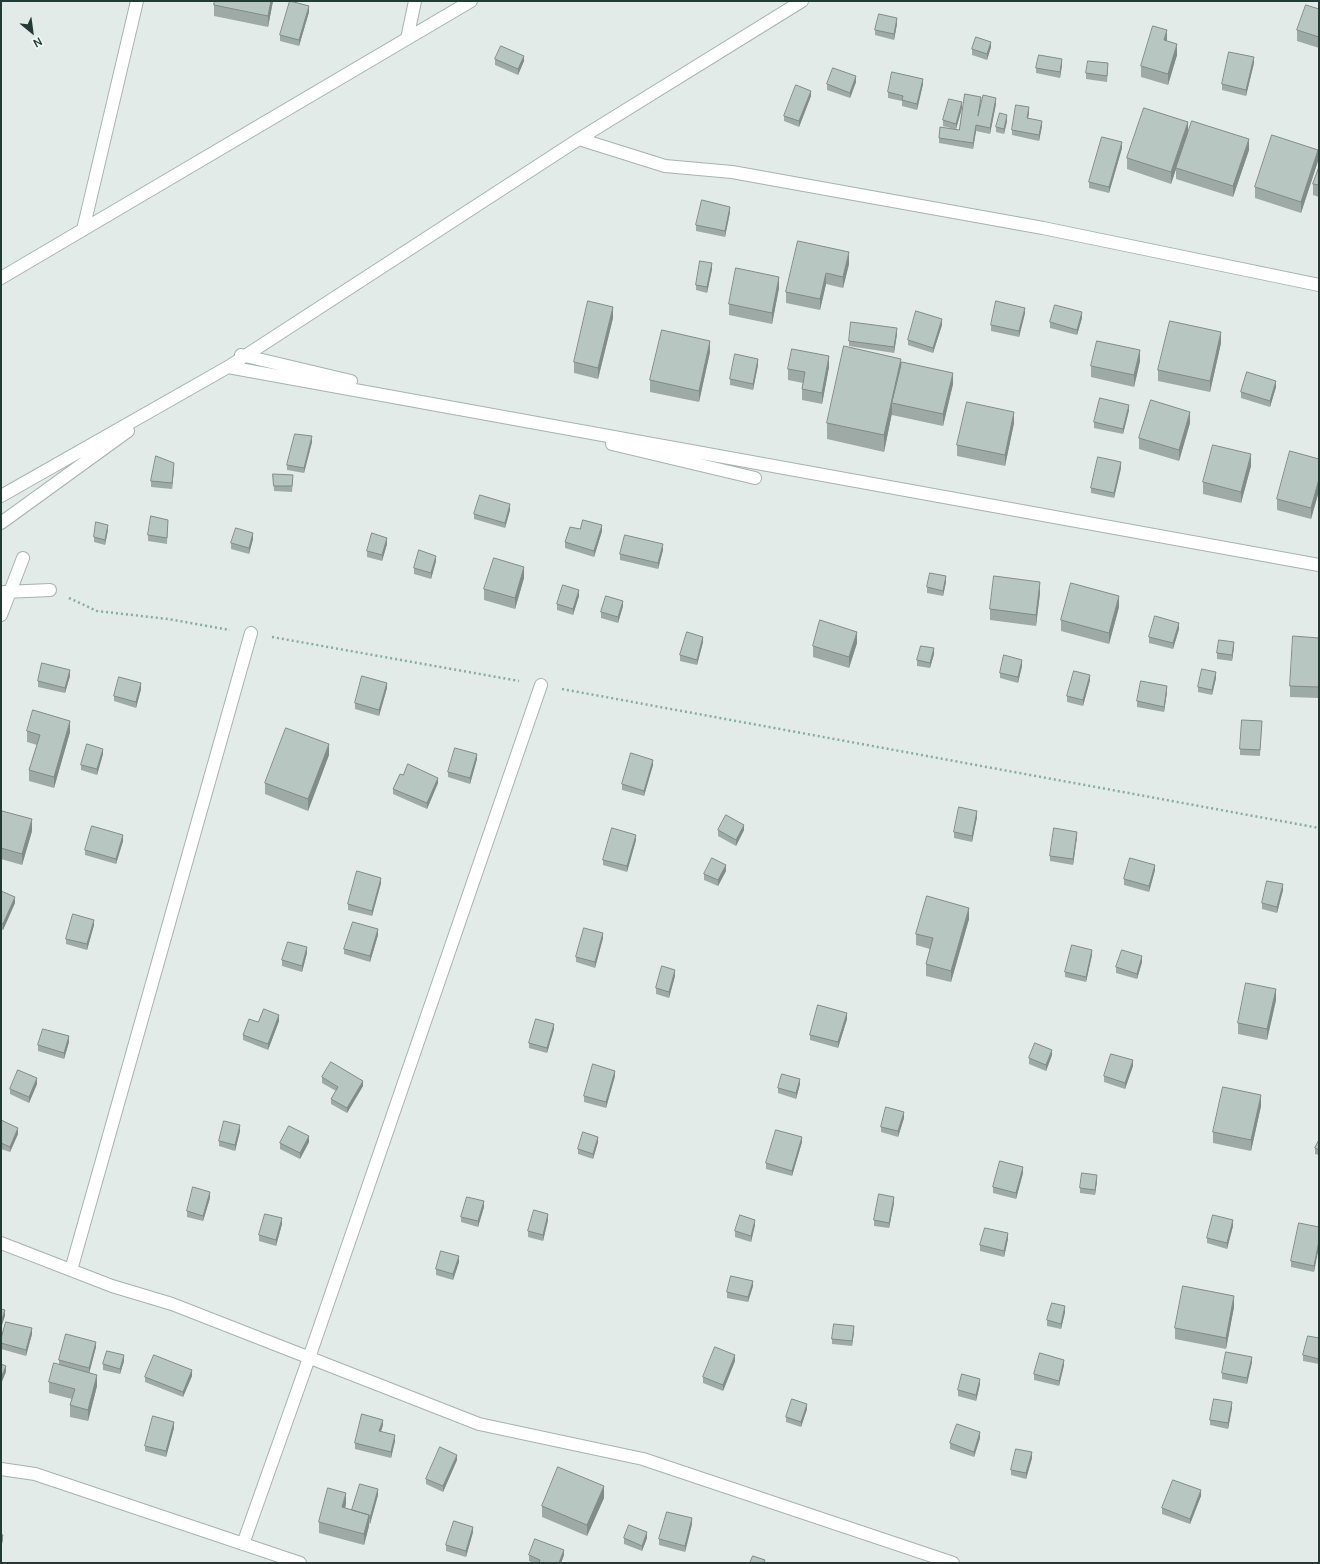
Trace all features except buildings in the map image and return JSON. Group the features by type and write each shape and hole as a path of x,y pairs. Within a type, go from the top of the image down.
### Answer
{"street":[{"path":"83,230 137,1"},
{"path":"406,39 415,1"},
{"path":"1,278 471,1"},
{"path":"1,496 228,366 579,139 802,1"},
{"path":"579,139 665,166 732,172 1043,228 1319,285"},
{"path":"1,523 235,353 755,478"},
{"path":"228,366 1319,565"},
{"path":"1,615 23,558"},
{"path":"1,592 50,590"},
{"path":"71,1270 251,633"},
{"path":"243,1544 309,1358 541,685"},
{"path":"1,1243 112,1286 172,1304 479,1424 643,1459 953,1563"},
{"path":"1,1469 34,1474 300,1563"}],"path":[{"path":"50,590 97,611 168,619 251,633 1319,828"}]}
